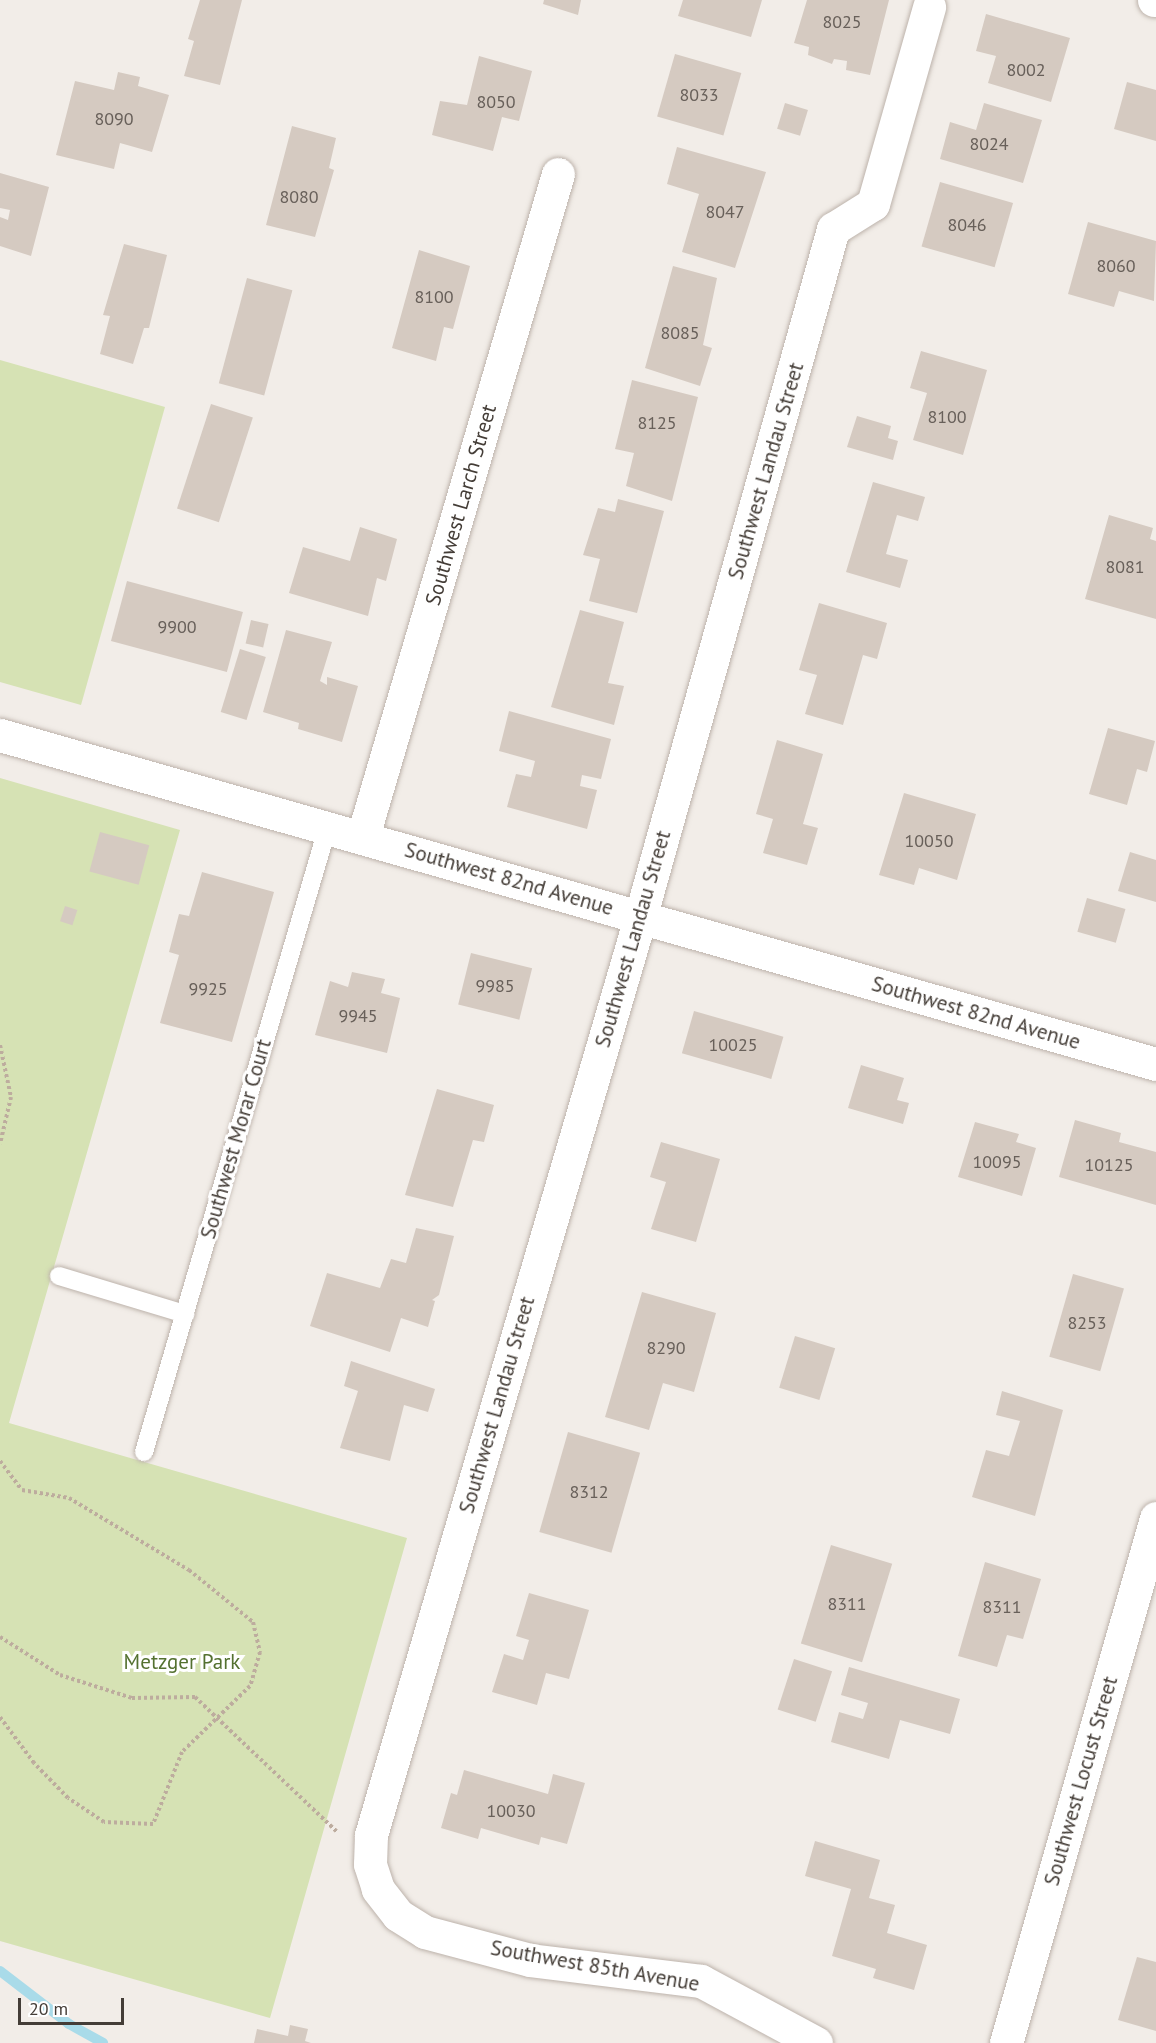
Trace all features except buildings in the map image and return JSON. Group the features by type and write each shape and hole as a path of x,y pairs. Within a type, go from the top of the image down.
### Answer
{"street":[{"name":"Southwest Landau Street","path":"374,1877 371,1835 640,918 833,229 873,204 929,7"},
{"name":"Southwest Larch Street","path":"363,836 558,174"},
{"name":"Southwest 82nd Avenue","path":"0,735 328,826 640,918 1156,1064"},
{"name":"Southwest Locust Street","path":"1006,2043 1156,1518"},
{"name":"Southwest 85th Avenue","path":"374,1877 398,1916 425,1932 530,1959 701,1981 816,2043"}],"lane":[{"name":"Southwest Morar Court","path":"144,1452 328,826"},
{"path":"59,1276 184,1314"}],"path":[{"path":"0,1045 11,1097 0,1144"},
{"path":"0,1461 22,1490 69,1498 189,1570 253,1622 260,1652 250,1686 182,1752 153,1824 104,1822 68,1797 34,1763 0,1717"},
{"path":"0,1637 60,1675 132,1698 195,1697 374,1877"}],"green space":[{"path":"0,360 165,407 81,705 0,682"},
{"name":"Metzger Park","path":"0,778 180,830 9,1423 407,1538 270,2018 0,1941"}],"waterway":[{"path":"0,1971 69,2024 103,2043"}]}
